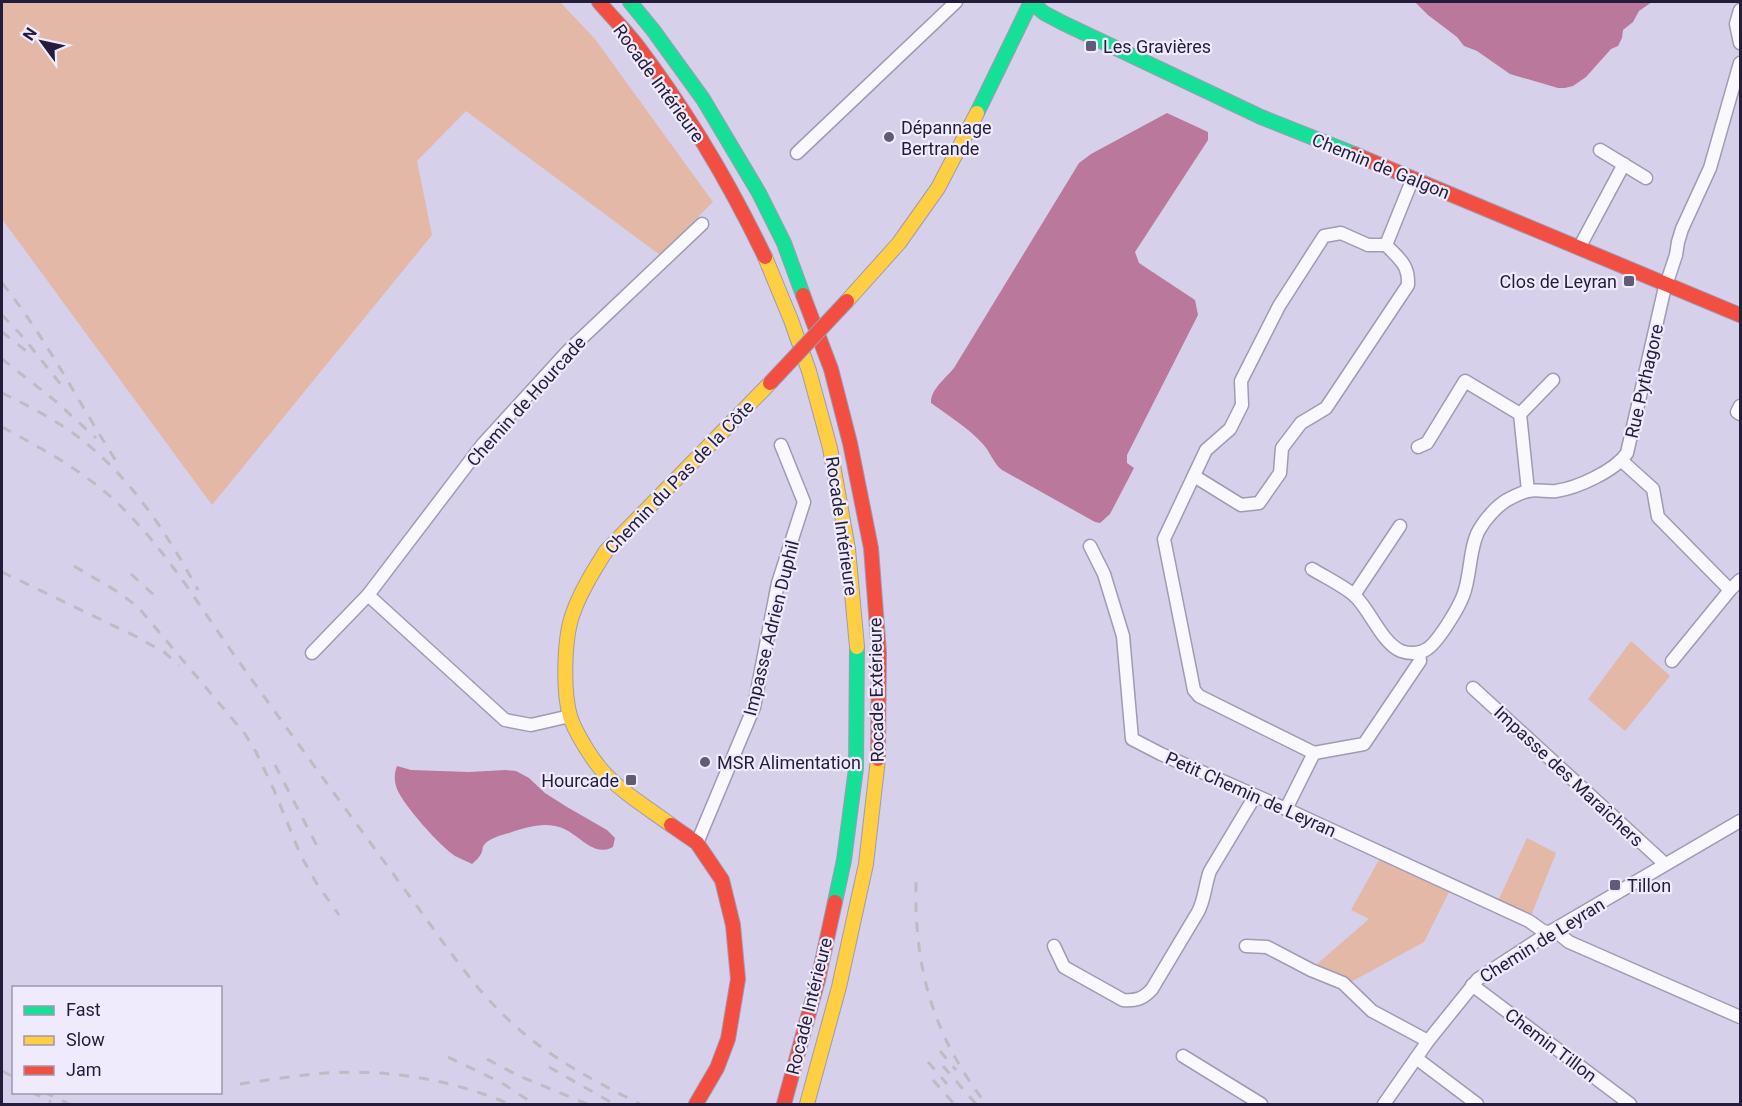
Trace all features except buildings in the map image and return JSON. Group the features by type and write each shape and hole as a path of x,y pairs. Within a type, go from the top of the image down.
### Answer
{"main road":[{"name":"Rocade Intérieure","path":"599,2 635,43 684,112 739,204 766,260 795,331 830,448 848,549 858,652 856,768 842,871 818,980 785,1099"},
{"name":"Rocade Extérieure","path":"630,2 703,99 759,193 784,243 831,369 850,443 871,548 879,653 878,769 866,864 839,987 807,1104"},
{"name":"Chemin de Galgon","path":"1031,2 1044,13 1063,23 1261,117 1740,315"},
{"name":"Chemin du Pas de la Côte","path":"696,1104 717,1068 728,1039 738,979 733,925 722,880 697,843 608,777 586,748 570,716 564,669 571,618 585,584 606,551 770,383 898,243 938,188 1031,2"}],"street":[{"path":"797,153 956,2"},
{"path":"1740,10 1736,24 1740,43"},
{"name":"Rue Pythagore","path":"1419,653 1435,642 1456,611 1463,597 1479,530 1493,512 1507,500 1528,491 1555,491 1584,482 1614,467 1627,453 1678,242 1710,168 1740,63"},
{"path":"1600,150 1646,178"},
{"path":"1579,248 1624,164"},
{"path":"1386,245 1413,178"},
{"name":"Chemin de Hourcade","path":"312,653 368,595 483,444 567,352 702,224"},
{"path":"1194,476 1241,505 1259,503 1280,473 1282,448 1300,423 1326,408 1408,285 1406,267 1386,245 1368,245 1341,233 1324,236 1280,306 1241,381 1242,405 1230,429 1206,450 1164,540 1194,690 1199,696 1314,753 1364,744 1420,661 1419,653 1409,654 1391,645 1354,595 1312,569"},
{"path":"1520,414 1553,380"},
{"path":"1418,447 1427,443 1465,381 1520,414"},
{"path":"1740,406 1737,412 1740,414"},
{"path":"1520,414 1528,491"},
{"name":"Impasse Adrien Duphil","path":"697,843 754,707 778,583 804,502 781,445"},
{"path":"1622,461 1653,489 1658,517 1730,590"},
{"path":"1354,595 1400,526"},
{"name":"Petit Chemin de Leyran","path":"1090,546 1104,574 1123,636 1132,739 1529,921 1543,931 1559,934 1569,942 1740,1017"},
{"path":"1672,661 1740,580"},
{"path":"368,595 505,720 531,725 570,716"},
{"name":"Impasse des Maraîchers","path":"1473,688 1665,864"},
{"path":"1286,809 1314,753"},
{"path":"1054,946 1065,967 1123,1000 1133,1001 1146,996 1203,903 1210,871 1255,796"},
{"name":"Chemin de Leyran","path":"1384,1104 1428,1041 1472,985 1486,973 1550,932 1740,821"},
{"path":"1246,946 1266,947 1343,983 1372,1011 1428,1041"},
{"name":"Chemin Tillon","path":"1472,985 1630,1104"},
{"path":"1183,1056 1261,1104"},
{"path":"1416,1058 1477,1104"}],"shaded area":[{"path":"2,2 560,2 595,39 713,202 660,255 466,111 417,161 432,235 212,505 2,219"},
{"path":"1415,2 1652,2 1639,11 1633,22 1623,30 1618,46 1611,49 1586,77 1573,86 1558,88 1510,74 1477,51 1464,46 1457,37"},
{"path":"1167,113 1208,132 1208,140 1135,252 1139,263 1195,300 1198,315 1127,455 1127,463 1134,468 1110,514 1100,523 1002,470 982,443 931,403 931,398 954,368 1079,163 1091,154"},
{"path":"1631,641 1670,676 1625,731 1588,699"},
{"path":"397,766 411,770 516,771 529,778 545,793 607,830 615,838 613,847 605,850 598,849 563,828 549,825 538,826 520,829 489,840 483,846 482,853 472,864 448,851 407,805 396,786"},
{"path":"1527,838 1556,853 1531,916 1498,901"},
{"path":"1379,860 1449,892 1424,942 1351,982 1317,964 1369,919 1351,910"}],"railway":[{"path":"2,283 49,350 120,467"},
{"path":"2,315 23,337 66,391"},
{"path":"2,332 30,354"},
{"path":"2,359 53,399 96,438"},
{"path":"2,393 70,431 109,464 127,483 158,524 198,590"},
{"path":"2,427 46,451 87,478 113,499 147,534 177,572 254,682 470,978 497,1009 527,1036 557,1058 640,1104"},
{"path":"74,566 118,592 138,607 245,734 274,790 301,856 339,915"},
{"path":"2,572 135,636 164,652 179,665"},
{"path":"131,574 155,596"},
{"path":"275,765 317,846"},
{"path":"916,882 919,944 930,1000 952,1052 986,1104"},
{"path":"940,1051 956,1070"},
{"path":"448,1057 502,1083 534,1104"},
{"path":"487,1059 517,1075 587,1104"},
{"path":"928,1062 947,1084"},
{"path":"943,1066 976,1104"},
{"path":"549,1067 614,1104"},
{"path":"2,1071 12,1076"},
{"path":"240,1084 316,1074 374,1073 420,1078 466,1088 509,1104"},
{"path":"933,1080 954,1104"},
{"path":"35,1094 51,1102"},
{"path":"48,1094 69,1104"}],"traffic: fast":[{"path":"630,2 703,99 759,193 784,243 803,295"},
{"path":"1031,2 1044,13 1063,23 1261,117 1354,154"},
{"path":"977,113 1031,2"},
{"path":"835,902 844,860 856,768 857,647"}],"traffic: slow":[{"path":"847,301 899,243 938,188 977,113"},
{"path":"765,257 809,371 830,448 848,549 857,647"},
{"path":"671,825 607,776 592,757 575,728 570,716 565,680 569,626 583,590 606,551 770,383"},
{"path":"807,1104 839,987 866,864 878,759"}],"traffic: jam":[{"path":"599,2 636,44 689,121 722,174 765,257"},
{"path":"1354,154 1740,315"},
{"path":"803,295 831,369 850,443 871,548 879,653 878,759"},
{"path":"770,383 847,301"},
{"path":"671,825 697,843 722,880 733,925 738,979 728,1039 717,1068 696,1104"},
{"path":"784,1104 818,980 835,902"}],"place":[{"name":"Les Gravières","path":"1091,46"},
{"name":"Dépannage Bertrande","path":"889,137"},
{"name":"Clos de Leyran","path":"1629,281"},
{"name":"MSR Alimentation","path":"705,762"},
{"name":"Hourcade","path":"631,780"},
{"name":"Tillon","path":"1615,885"}]}
